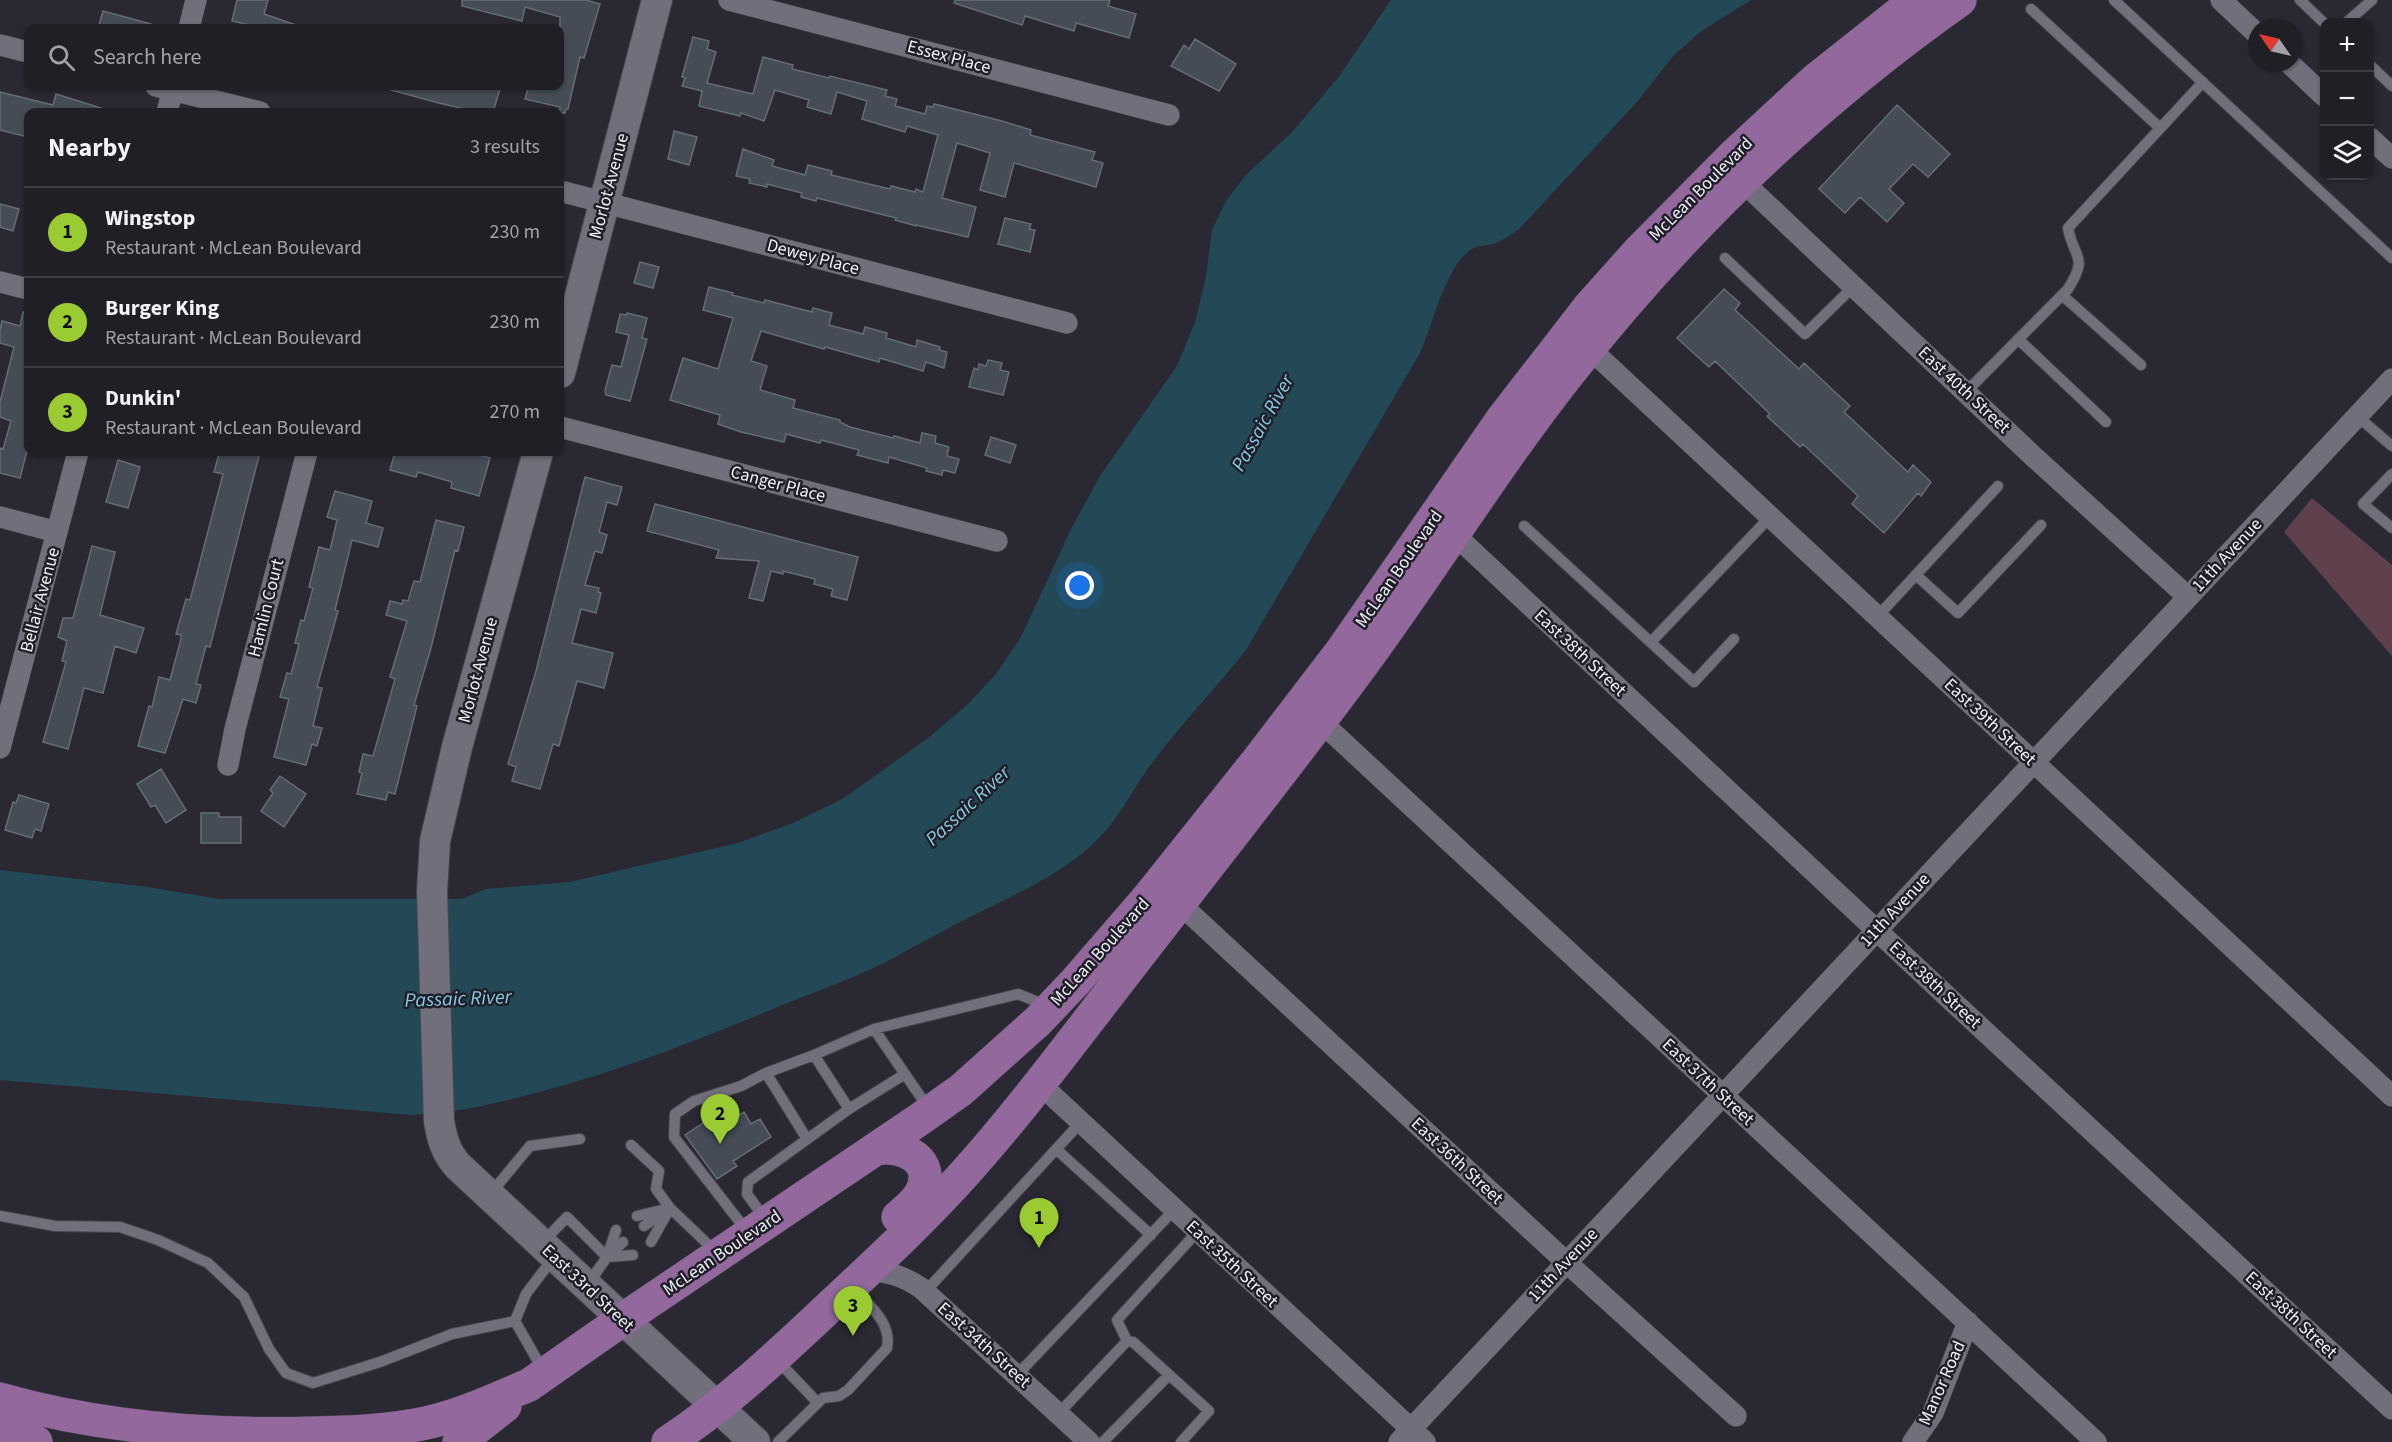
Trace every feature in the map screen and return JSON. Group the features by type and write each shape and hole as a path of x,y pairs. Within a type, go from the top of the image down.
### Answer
{"main road":[{"name":"Morlot Avenue","path":"564,357 657,0"},
{"name":"McLean Boulevard","path":"0,1399 107,1422 172,1430 224,1433 322,1433 393,1428 427,1423 460,1413 537,1379 961,1090 1051,1008 1147,899 1293,714 1383,593 1503,418 1589,307 1686,201 1742,147 1814,81 1916,0"},
{"name":"McLean Boulevard","path":"668,1442 717,1407 859,1279 963,1175 1040,1084 1320,721 1383,636 1524,433 1589,348 1657,269 1742,181 1831,100 1904,41 1960,0"},
{"name":"Morlot Avenue","path":"439,1122 432,891 435,841 452,765 537,456"},
{"name":"East 33rd Street","path":"439,1122 450,1157 717,1407 744,1439"},
{"path":"717,1407 794,1317 911,1205 921,1192 924,1181 923,1169 910,1152 889,1146 876,1149"},
{"path":"459,1442 537,1379"},
{"path":"0,1432 36,1442"}],"street":[{"path":"190,24 196,0"},
{"name":"Essex Place","path":"729,0 1169,115"},
{"path":"2221,0 2248,26"},
{"path":"0,45 24,51"},
{"path":"2299,72 2320,91"},
{"path":"167,108 168,90"},
{"path":"179,90 245,108"},
{"path":"2374,142 2392,158"},
{"name":"East 40th Street","path":"1742,181 2188,597"},
{"name":"Dewey Place","path":"564,191 1067,323"},
{"path":"0,282 24,288"},
{"name":"East 39th Street","path":"1589,348 2392,1096"},
{"name":"11th Avenue","path":"1412,1437 1566,1262 2392,379"},
{"name":"Canger Place","path":"564,428 997,541"},
{"name":"Bellair Avenue","path":"0,748 77,456"},
{"name":"Hamlin Court","path":"228,765 235,729 306,456"},
{"path":"0,517 57,532"},
{"name":"East 38th Street","path":"1454,534 2392,1409"},
{"name":"East 37th Street","path":"1320,721 2096,1442"},
{"name":"East 36th Street","path":"1179,903 1566,1262 1736,1416"},
{"name":"East 35th Street","path":"1040,1084 1412,1437"},
{"name":"East 34th Street","path":"859,1279 882,1271 909,1280 1089,1442"},
{"name":"Manor Road","path":"1913,1442 1933,1413 1968,1322"}],"lane":[{"path":"2114,0 2392,258"},
{"path":"2300,0 2320,18"},
{"path":"2352,18 2372,0"},
{"path":"2031,9 2160,128"},
{"path":"2374,69 2392,86"},
{"path":"1966,392 2062,295 2079,270 2078,254 2070,239 2068,228 2203,82"},
{"path":"1725,258 1805,334 1854,286"},
{"path":"2062,295 2141,365"},
{"path":"2018,339 2106,422"},
{"path":"2357,416 2392,446"},
{"path":"2392,474 2363,504 2392,528"},
{"path":"1877,617 1998,486"},
{"path":"1651,642 1770,517"},
{"path":"1916,575 1958,613 2041,525"},
{"path":"1524,526 1694,682 1734,639"},
{"path":"758,1228 674,1137 675,1114 694,1101 741,1086 766,1073 874,1029 1018,994 1051,1008"},
{"path":"874,1029 931,1111"},
{"path":"814,1055 849,1109"},
{"path":"766,1073 807,1139"},
{"path":"758,1228 747,1194 748,1182 849,1109 905,1074"},
{"path":"925,1292 1081,1122"},
{"path":"489,1195 530,1146 580,1139"},
{"path":"631,1145 659,1171 656,1189 670,1208 718,1254"},
{"path":"1056,1149 1151,1235"},
{"path":"637,1216 670,1208"},
{"path":"644,1226 670,1208"},
{"path":"651,1242 670,1208"},
{"path":"1016,1376 1174,1210"},
{"path":"0,1216 55,1226 120,1227 158,1240 208,1263 244,1297 269,1349 286,1373 314,1383 380,1362 452,1334 515,1321"},
{"path":"537,1379 515,1321 526,1294 567,1217 607,1257 633,1255"},
{"path":"607,1257 616,1230"},
{"path":"1127,1341 1117,1320 1197,1232"},
{"path":"587,1287 607,1257 623,1242"},
{"path":"778,1442 817,1402 823,1398 839,1396 848,1390 887,1348 886,1329 859,1279"},
{"path":"1127,1341 1133,1342 1209,1411 1181,1442"},
{"path":"1058,1414 1127,1341"},
{"path":"774,1358 817,1402"},
{"path":"1103,1442 1169,1375"}],"shaded area":[{"path":"2312,498 2392,565 2392,656 2284,532"}],"water":[{"name":"Passaic River","path":"1391,0 1751,0 1700,32 1673,56 1637,102 1520,228 1496,243 1479,246 1464,255 1441,295 1420,353 1246,650 1154,760 1111,825 1093,844 1066,866 1021,892 844,981 622,1067 547,1090 471,1108 412,1115 0,1080 0,870 148,887 219,899 462,899 486,889 570,882 738,843 793,823 844,798 928,738 967,705 996,674 1021,637 1071,529 1100,476 1177,366 1195,322 1206,276 1212,230 1226,201 1245,176 1293,131 1338,78"}],"building":[{"path":"237,0 268,0 264,14 293,24 245,24 232,21"},
{"path":"462,0 586,0 600,4 584,58 580,57 568,109 565,113 564,108 525,99 528,90 564,90 564,24 560,24 560,17 525,7 522,21 462,6"},
{"path":"955,0 1110,0 1108,6 1136,14 1129,38 1076,23 1074,31 1025,16 1022,25 954,3"},
{"path":"103,11 151,24 99,24"},
{"path":"693,37 709,41 707,49 716,52 707,83 753,94 763,57 793,65 792,69 887,90 885,96 897,99 895,106 925,114 927,106 933,107 934,104 1002,121 1031,130 1030,135 1095,152 1092,160 1103,163 1096,187 1014,163 1005,197 980,190 990,153 957,143 942,198 976,207 968,237 916,226 895,220 896,218 817,198 816,201 801,197 802,193 767,184 767,187 749,183 750,179 736,176 743,149 774,160 772,166 805,175 808,165 832,171 831,175 890,189 891,186 923,192 938,135 907,126 905,132 862,119 867,101 837,92 831,114 807,107 809,100 775,90 764,121 741,113 740,116 699,106 702,91 682,86 685,78 682,77"},
{"path":"1195,39 1236,64 1219,91 1171,66 1184,45 1189,49"},
{"path":"391,90 500,90 494,108 460,108"},
{"path":"0,92 53,105 56,94 101,108 24,108 24,136 0,130"},
{"path":"1897,105 1950,154 1928,177 1913,164 1889,189 1904,203 1887,222 1860,197 1845,213 1819,189"},
{"path":"674,131 697,137 689,165 668,159"},
{"path":"0,204 19,209 13,231 0,227"},
{"path":"1005,218 1031,224 1029,229 1035,230 1030,252 998,244"},
{"path":"640,262 659,267 653,288 634,283"},
{"path":"709,287 764,303 765,300 812,312 813,308 832,313 829,325 863,334 865,327 887,333 886,338 916,347 917,340 940,347 939,350 947,352 944,368 926,362 923,371 880,358 879,362 825,347 824,349 761,331 751,361 767,366 760,390 795,400 793,408 840,420 850,427 893,438 894,436 920,443 922,433 936,436 935,443 949,447 947,456 959,459 955,473 943,470 942,475 926,471 927,468 889,457 888,463 857,455 859,450 821,440 820,443 786,434 784,442 741,432 718,424 720,415 670,400 683,358 718,369 733,318 703,310"},
{"path":"1724,289 1740,303 1735,310 1799,369 1804,363 1850,406 1844,412 1908,472 1913,465 1931,482 1921,496 1918,493 1884,533 1852,504 1858,496 1803,444 1800,447 1767,416 1770,414 1715,361 1709,367 1677,338"},
{"path":"24,312 26,456 20,478 0,473 0,448 3,449 11,421 0,417 0,402 14,347 0,343 0,330 2,321 20,326"},
{"path":"627,313 647,318 642,338 647,339 630,401 606,395 605,390 612,365 621,367 629,335 616,332 620,314 626,315"},
{"path":"988,360 1002,363 1000,370 1009,372 1003,395 969,387 974,368 978,370 979,364 986,366"},
{"path":"991,437 1016,445 1010,463 985,455"},
{"path":"218,456 259,456 210,647 206,646 196,684 201,685 196,703 183,699 165,753 138,746 149,706 152,707 159,677 170,680 181,639 181,635 176,634 186,599 190,600 223,474 214,472"},
{"path":"394,456 482,456 490,458 479,496 451,488 452,482 418,472 416,477 390,470"},
{"path":"118,460 140,467 128,508 106,502"},
{"path":"585,477 622,487 617,505 607,502 599,532 607,535 602,553 595,551 585,585 599,588 598,592 601,593 596,613 581,609 572,643 613,653 604,688 577,681 559,746 553,744 540,789 512,781 516,767 508,764 536,671"},
{"path":"335,491 372,501 366,523 383,528 378,547 352,540 335,610 338,611 317,687 322,688 313,726 322,728 317,746 312,744 306,765 274,757 289,699 280,697 287,673 291,674 299,644 295,643 313,588 309,587 319,547 330,550 337,520 327,517"},
{"path":"655,504 858,557 847,600 831,596 833,589 814,584 815,579 783,571 783,574 771,571 763,601 749,598 759,561 716,558 719,550 647,531"},
{"path":"436,520 464,527 458,551 455,550 431,648 414,705 417,706 395,794 388,792 386,800 357,794 362,773 359,772 363,754 373,756 395,679 390,677 407,621 386,615 390,601 402,604 403,600 408,601 414,581 420,582"},
{"path":"92,546 115,552 100,615 144,628 136,653 115,646 103,693 84,688 68,749 43,742 66,662 62,661 67,641 58,637 63,618 73,618"},
{"path":"161,769 186,810 166,823 155,805 151,807 137,784"},
{"path":"280,776 306,794 284,827 261,811 273,793 270,790"},
{"path":"19,795 49,804 41,831 35,829 32,838 5,830 13,802 16,803"},
{"path":"201,813 219,813 219,817 241,817 241,843 201,843"},
{"path":"744,1112 751,1124 760,1119 771,1137 733,1161 737,1166 717,1179 685,1135 706,1121 713,1132"}],"place":[{"name":"Burger King","path":"720,1144"},
{"name":"Wingstop","path":"1039,1248"},
{"name":"Dunkin'","path":"853,1336"}]}
